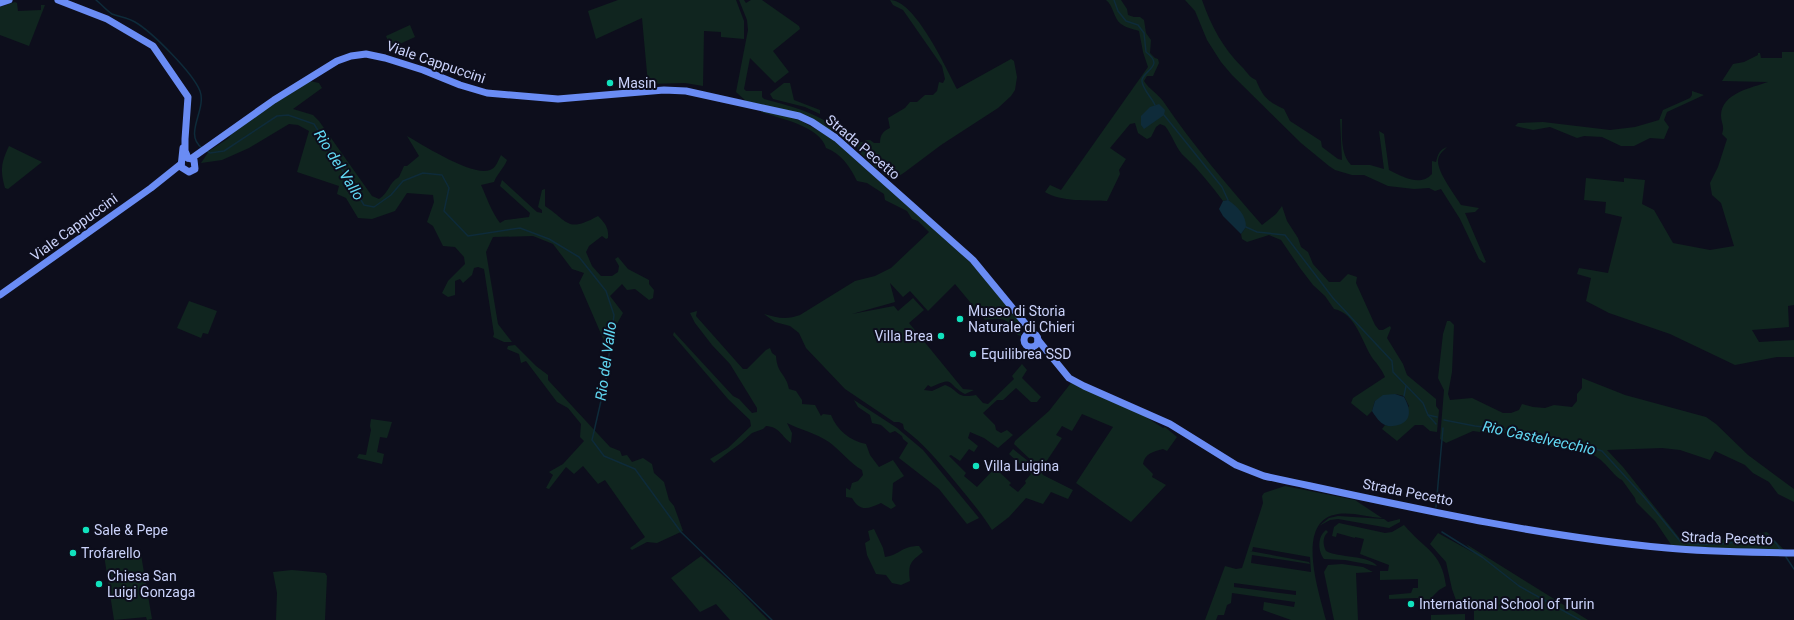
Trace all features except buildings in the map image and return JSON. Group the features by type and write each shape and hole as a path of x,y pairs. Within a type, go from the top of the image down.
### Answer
{"main road":[{"path":"0,2 8,0"},
{"path":"58,0 107,19 153,46 188,97 185,151 192,158 185,171"},
{"name":"Viale Cappuccini","path":"0,295 274,100 337,61 351,56 366,54 385,58 487,93 545,98"},
{"name":"Strada Pecetto","path":"545,98 578,98 664,90 686,91 781,111 812,122 836,138 967,255 1037,336 1038,340 1069,378 1154,416 1236,465 1264,476 1444,513 1589,539 1668,548 1794,553"},
{"name":"Viale Cappuccini","path":"164,179 185,171 192,171 192,158"},
{"name":"Strada Pecetto","path":"1019,316 1025,345 1029,348 1033,347 1040,349 1051,356"},
{"path":"1024,336 1028,333 1033,333"},
{"path":"1033,347 1037,345 1038,340"}],"green space":[{"path":"618,0 736,0 744,21 744,39 721,37 721,32 704,31 703,86 685,83 648,84 642,18 596,39 588,11"},
{"path":"739,0 744,0 746,3 751,0 762,0 799,26 800,29 773,51 789,72 775,83 750,58 744,89 746,91 762,91 762,97 764,99 819,117 835,128 833,133 810,118 746,101 736,92 748,30 747,20"},
{"path":"890,0 900,3 919,23 938,52 957,89 1011,59 1014,61 1017,77 1015,90 1011,96 998,108 941,145 896,178 891,178 882,173 884,168 876,168 857,150 858,142 870,140 874,143 880,143 882,134 885,130 890,128 888,118 905,108 910,102 917,102 925,95 933,95 937,91 939,82 943,83 945,79 942,66 903,10 893,5"},
{"path":"1106,0 1121,0 1127,9 1128,15 1140,17 1144,20 1146,33 1151,40 1150,53 1158,59 1159,63 1153,76 1147,76 1144,81 1163,101 1198,149 1262,225 1276,214 1282,206 1287,221 1298,238 1301,247 1308,252 1313,264 1329,282 1340,282 1348,274 1357,277 1356,283 1375,325 1379,330 1383,330 1390,326 1391,328 1387,338 1403,364 1407,375 1436,399 1436,406 1439,410 1437,432 1430,431 1423,425 1415,425 1397,441 1382,429 1385,425 1392,426 1409,406 1404,396 1395,394 1375,401 1372,411 1367,416 1351,403 1353,398 1385,377 1373,359 1353,322 1348,316 1334,309 1325,296 1313,285 1281,240 1269,235 1247,242 1242,239 1241,234 1246,227 1228,200 1223,201 1200,172 1182,154 1165,126 1160,124 1156,127 1151,137 1147,139 1138,133 1135,123 1130,124 1110,148 1126,159 1119,170 1120,174 1107,201 1067,199 1045,192 1050,185 1061,190 1148,67 1143,52 1139,31 1121,24 1116,19 1111,5"},
{"path":"1185,0 1202,0 1209,19 1223,44 1235,60 1256,80 1266,98 1284,109 1290,121 1321,141 1322,147 1338,159 1342,160 1340,119 1342,119 1343,149 1347,160 1351,165 1370,165 1384,169 1379,131 1384,134 1389,170 1411,180 1422,180 1432,174 1432,161 1436,162 1439,153 1442,149 1447,147 1441,153 1438,160 1440,171 1461,205 1479,208 1475,212 1465,213 1486,262 1484,263 1479,259 1460,219 1441,189 1435,191 1429,188 1414,189 1388,186 1364,175 1352,175 1335,170 1301,143 1232,75 1221,62 1207,40 1195,11"},
{"path":"15,2 17,3 18,11 41,10 41,5 45,5 29,46 0,35 0,7"},
{"path":"410,25 415,37 391,48 386,36"},
{"path":"1782,52 1794,52 1794,305 1788,306 1789,327 1752,330 1759,342 1794,340 1794,357 1777,357 1735,365 1670,334 1609,313 1586,301 1591,278 1577,274 1579,268 1608,273 1622,217 1605,213 1606,202 1584,200 1586,178 1624,182 1624,178 1645,180 1642,204 1654,210 1673,243 1710,250 1734,246 1721,203 1712,195 1710,183 1718,167 1727,139 1722,134 1723,127 1721,115 1726,101 1732,96 1738,92 1768,82 1722,81 1733,64 1744,62 1758,55 1758,53 1760,53 1761,58 1782,58"},
{"path":"310,81 319,83 322,88 293,109 313,115 319,121 372,196 379,199 382,197 393,182 399,177 404,166 407,166 419,156 407,136 436,153 460,165 472,169 482,171 490,170 497,164 501,155 507,160 494,182 481,185 500,223 505,220 529,217 530,213 500,186 502,180 537,212 542,213 542,210 538,207 542,190 545,189 545,206 564,221 574,225 598,216 605,223 608,231 608,238 606,239 602,236 589,246 586,252 592,266 601,276 612,276 618,272 619,266 615,259 618,257 628,269 649,280 649,284 654,290 653,298 649,300 635,289 627,290 622,284 610,296 623,313 613,331 610,350 608,350 579,283 584,273 572,269 553,244 533,236 493,237 486,252 498,324 512,342 504,342 493,337 494,334 484,269 478,267 474,268 472,275 463,283 460,279 455,281 455,295 448,297 442,293 448,281 465,264 464,257 455,247 443,246 433,226 427,222 434,202 433,195 407,193 395,211 372,219 358,218 346,198 337,194 339,186 297,172 309,131 298,125 289,124 249,148 222,160 201,163 209,151 229,138 231,134 275,103"},
{"path":"784,83 790,83 794,100 820,110 820,114 805,107 773,99 770,94"},
{"path":"1692,91 1704,95 1667,112 1664,120 1669,127 1664,139 1650,138 1634,146 1621,146 1602,137 1584,136 1577,138 1550,127 1533,130 1515,126 1518,123 1543,122 1610,130 1635,127 1659,120 1663,110 1690,98"},
{"path":"761,108 801,121 836,140 960,252 980,272 1017,317 1020,325 1021,336 1016,334 1006,320 985,320 955,284 928,311 910,291 903,297 890,283 895,302 852,314 894,306 898,311 913,298 924,310 909,323 963,389 974,390 965,394 947,381 931,387 928,385 924,390 932,391 945,385 960,395 976,395 983,403 988,404 1014,379 1012,376 1022,364 1027,370 1022,378 1041,397 1037,402 1031,402 1016,388 1003,400 997,400 983,413 995,425 996,430 1001,433 1007,430 1013,435 998,448 984,438 970,432 968,438 978,446 974,452 969,449 960,461 951,455 949,456 966,473 964,476 977,487 995,468 1011,483 1009,485 1018,492 1026,483 1025,481 1031,474 1009,454 1013,449 1028,461 1031,460 1014,444 1015,441 1049,411 1071,383 1143,415 1163,428 1165,427 1177,437 1167,451 1163,449 1156,451 1148,455 1144,460 1143,464 1153,474 1152,477 1166,485 1131,522 1076,483 1113,427 1082,414 1072,431 1062,426 1056,435 1062,438 1040,471 1043,475 1073,490 1068,499 1051,492 1043,504 1026,498 1009,517 992,530 978,510 946,471 924,446 904,429 903,424 894,422 845,389 806,348 799,333 790,326 775,322 764,314 782,318 791,318 800,315 855,281 875,276 891,268 929,232 918,221 912,219 907,211 885,200 884,194 867,183 857,181 841,157 826,148 822,140 816,134 798,124 761,112"},
{"path":"9,146 42,162 8,189 5,188 2,176 2,167 4,157"},
{"path":"189,301 217,311 208,334 203,333 201,338 177,328"},
{"path":"697,311 696,316 743,369 747,369 766,350 770,348 772,353 776,356 778,366 788,384 789,389 796,391 802,400 802,404 815,405 821,416 823,414 831,415 840,430 860,443 866,444 870,455 879,467 893,460 904,476 893,483 892,500 896,506 891,509 881,503 865,508 858,506 852,498 846,497 846,488 850,490 852,483 858,481 863,475 862,470 853,464 829,442 787,423 792,433 791,443 777,430 766,426 763,429 752,433 714,463 710,459 728,448 751,426 750,420 728,399 673,335 674,332 733,396 739,399 752,413 757,412 757,408 730,364 712,345 695,323 690,313"},
{"path":"1447,321 1450,321 1454,325 1452,372 1448,394 1450,400 1472,398 1503,413 1511,413 1519,410 1522,404 1545,408 1554,405 1572,407 1577,401 1577,394 1582,388 1582,378 1625,395 1706,417 1716,424 1748,455 1794,489 1794,502 1778,494 1769,482 1753,473 1745,465 1715,451 1710,460 1680,450 1662,448 1607,450 1623,467 1681,540 1720,540 1767,532 1785,551 1672,546 1655,521 1636,502 1635,498 1622,480 1597,457 1588,453 1540,445 1535,441 1505,433 1494,434 1473,431 1446,443 1440,439 1444,390 1438,378 1443,334"},
{"path":"515,345 536,366 548,375 548,380 610,447 620,451 622,456 627,455 632,462 643,458 652,464 654,473 664,482 669,500 674,506 683,531 657,543 647,542 632,550 630,548 645,537 605,480 598,484 583,466 574,474 566,467 549,489 546,488 553,475 549,472 563,464 584,441 580,437 581,424 568,408 557,402 526,361 521,363 519,354 507,349 508,346"},
{"path":"854,400 897,428 923,450 979,518 967,524 939,489 899,458 908,443 902,436 895,431 890,433 881,425 872,423 870,415 858,407"},
{"path":"371,419 392,422 387,438 380,437 377,452 384,454 382,464 357,458 359,454 366,455 371,430"},
{"path":"1285,486 1355,500 1382,518 1355,514 1338,514 1325,519 1317,529 1313,543 1313,559 1315,576 1326,620 1291,620 1263,610 1264,602 1294,607 1295,602 1232,593 1231,603 1227,605 1224,615 1218,615 1216,620 1205,620 1225,566 1236,569 1242,568 1263,503 1262,496 1264,493","holes":["1253,547 1310,557 1311,572 1251,563 1252,555 1310,564 1309,562 1250,551 1252,551","1234,583 1296,591 1296,595 1234,587"]},
{"path":"1338,516 1384,519 1388,522 1400,519 1400,522 1389,528 1338,519 1330,520 1319,526 1329,518"},
{"path":"1339,523 1385,533 1392,532 1404,525 1436,558 1441,566 1446,586 1439,590 1431,598 1431,602 1419,603 1418,598 1389,599 1389,595 1411,593 1413,588 1418,588 1418,579 1380,580 1380,571 1388,571 1389,565 1360,554 1364,539 1337,533 1336,537 1332,536 1334,527"},
{"path":"874,529 883,548 885,557 908,547 919,546 923,552 915,558 911,564 909,571 910,581 901,585 892,583 886,575 876,574 867,555 865,543 870,540 868,531"},
{"path":"1326,530 1328,532 1325,536 1324,546 1326,551 1338,555 1361,558 1373,562 1377,566 1345,560 1324,559 1319,544 1321,536"},
{"path":"1438,533 1474,553 1466,544 1588,620 1474,620 1474,610 1457,603 1452,589 1446,562 1430,544"},
{"path":"140,549 152,619 147,620 146,617 114,620 104,555"},
{"path":"701,556 735,586 768,620 730,620 716,604 700,612 671,578"},
{"path":"1342,564 1363,567 1373,572 1356,573 1358,620 1334,620 1324,572 1328,565"},
{"path":"292,570 325,573 327,576 325,620 276,620 277,593 273,572"},
{"path":"1465,614 1465,620 1431,620 1431,615"}],"water":[{"path":"1159,104 1165,110 1164,115 1144,129 1141,125 1141,116 1150,107"},
{"path":"1228,200 1238,208 1245,219 1246,227 1241,234 1223,216 1219,209 1223,201"},
{"path":"1395,394 1404,397 1409,409 1408,417 1403,423 1387,426 1379,421 1372,411 1375,401 1383,395"}],"waterway":[{"name":"Rio del Vallo","path":"96,0 112,14 132,21 151,34 181,64 196,83 200,91 201,106 195,129 195,136 197,142 202,148"},
{"name":"Rio Castelvecchio","path":"1114,0 1118,11 1126,21 1138,25 1144,33 1146,52 1154,61 1154,64 1144,76 1142,83 1155,105"},
{"name":"Rio del Vallo","path":"207,151 210,153 224,151 277,116 288,115 314,124 364,205 374,207 391,195 403,181 423,173 442,175 449,188 444,211 468,236 520,228 549,239 579,257 606,291 614,315 606,379 592,440 604,456 635,469 681,532 772,620"},
{"name":"Rio Castelvecchio","path":"1164,115 1222,187 1228,200"},
{"name":"Rio Castelvecchio","path":"1246,227 1257,232 1285,235 1333,298 1392,361 1393,372 1423,403 1428,415 1437,417"},
{"path":"1404,396 1406,386"},
{"name":"Rio Castelvecchio","path":"1428,415 1436,424"},
{"name":"Rio Castelvecchio","path":"1444,420 1475,426 1517,431 1549,441 1579,443 1602,451 1644,497 1680,541 1698,544 1718,544 1730,543 1753,536 1763,535 1771,538 1780,549"},
{"path":"1436,507 1443,428"},
{"path":"1442,532 1482,557 1519,586 1580,620"},
{"name":"Rio Castelvecchio","path":"1786,557 1794,569"}],"place":[{"name":"Masin","path":"610,83"},
{"name":"Museo di Storia Naturale di Chieri","path":"960,319"},
{"name":"Villa Brea","path":"941,336"},
{"name":"Equilibrea SSD","path":"973,354"},
{"name":"Villa Luigina","path":"976,466"},
{"name":"Sale & Pepe","path":"86,530"},
{"name":"Trofarello","path":"73,553"},
{"name":"Chiesa San Luigi Gonzaga","path":"99,584"},
{"name":"International School of Turin","path":"1411,604"}]}
